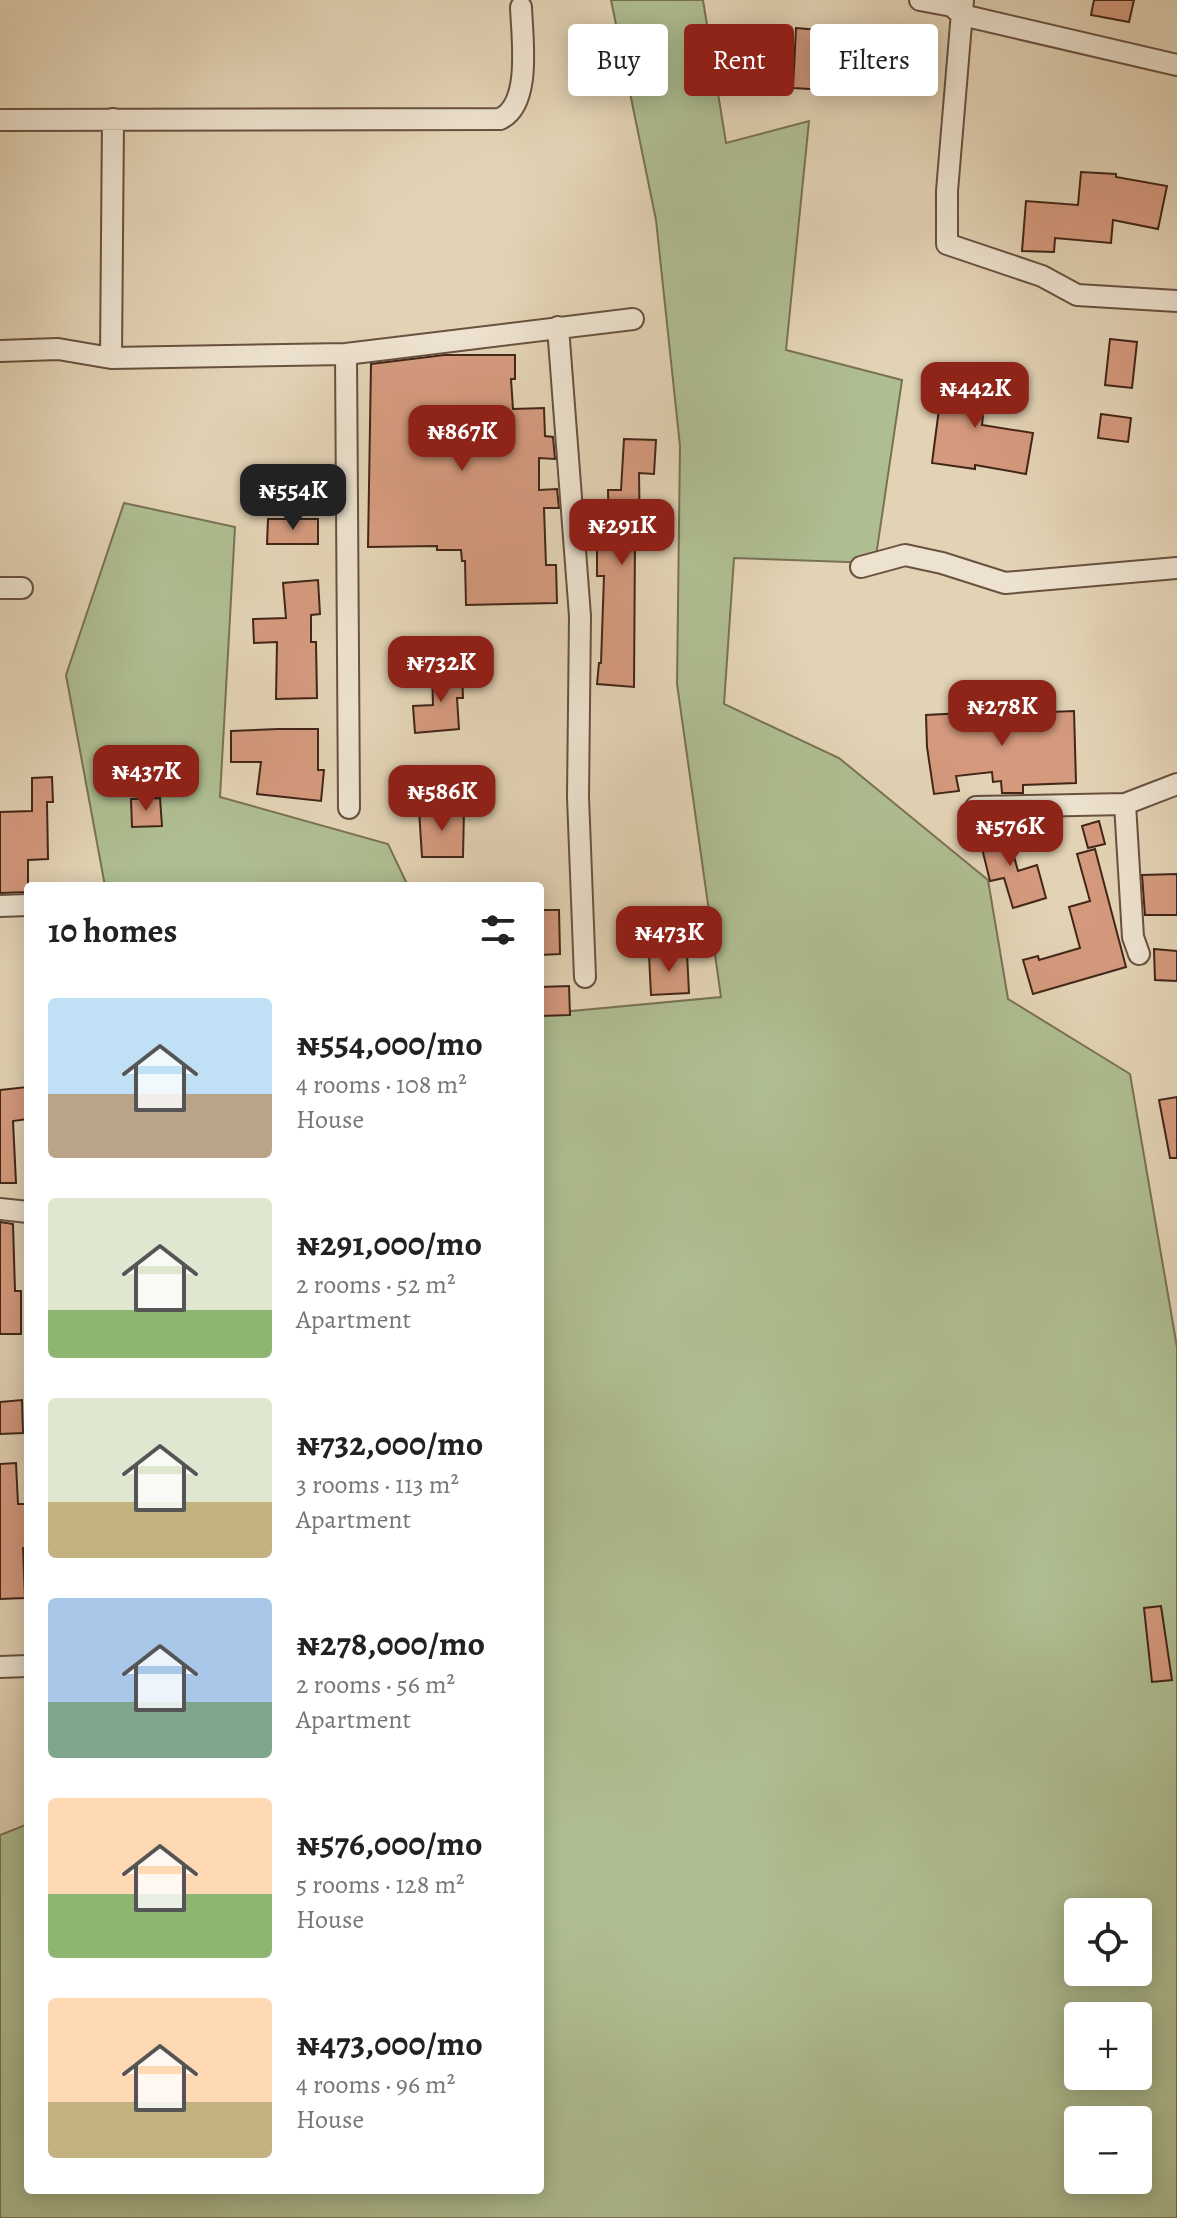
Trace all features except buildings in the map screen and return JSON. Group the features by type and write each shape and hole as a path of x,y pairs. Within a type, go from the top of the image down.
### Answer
{"street":[{"path":"920,0 963,8 1177,65"},
{"path":"0,120 500,119 511,115 519,98 521,7"},
{"path":"963,8 947,191 947,244 1042,276 1077,295 1177,301"},
{"path":"111,358 113,119"},
{"path":"0,351 58,349 111,358 346,354 633,319"},
{"path":"558,327 580,616 578,797 585,977"},
{"path":"346,354 349,808"},
{"path":"861,567 905,555 1005,583 1177,568"},
{"path":"0,588 22,588"},
{"path":"976,807 1125,804 1177,784"},
{"path":"1125,804 1133,937 1139,954"},
{"path":"0,906 24,905"},
{"path":"0,1209 24,1210"},
{"path":"0,1667 24,1666"}],"green space":[{"path":"611,0 703,0 707,24 684,24 684,96 718,96 726,143 809,121 786,350 902,380 875,563 734,558 724,704 839,758 988,880 1008,999 1130,1074 1177,1347 1177,2218 0,2218 0,1835 24,1826 24,2194 544,2194 544,1014 721,997 677,684 680,446 656,220 631,96 668,96 668,24 616,24"},
{"path":"124,503 235,527 220,797 388,844 406,882 104,882 66,675"}]}
